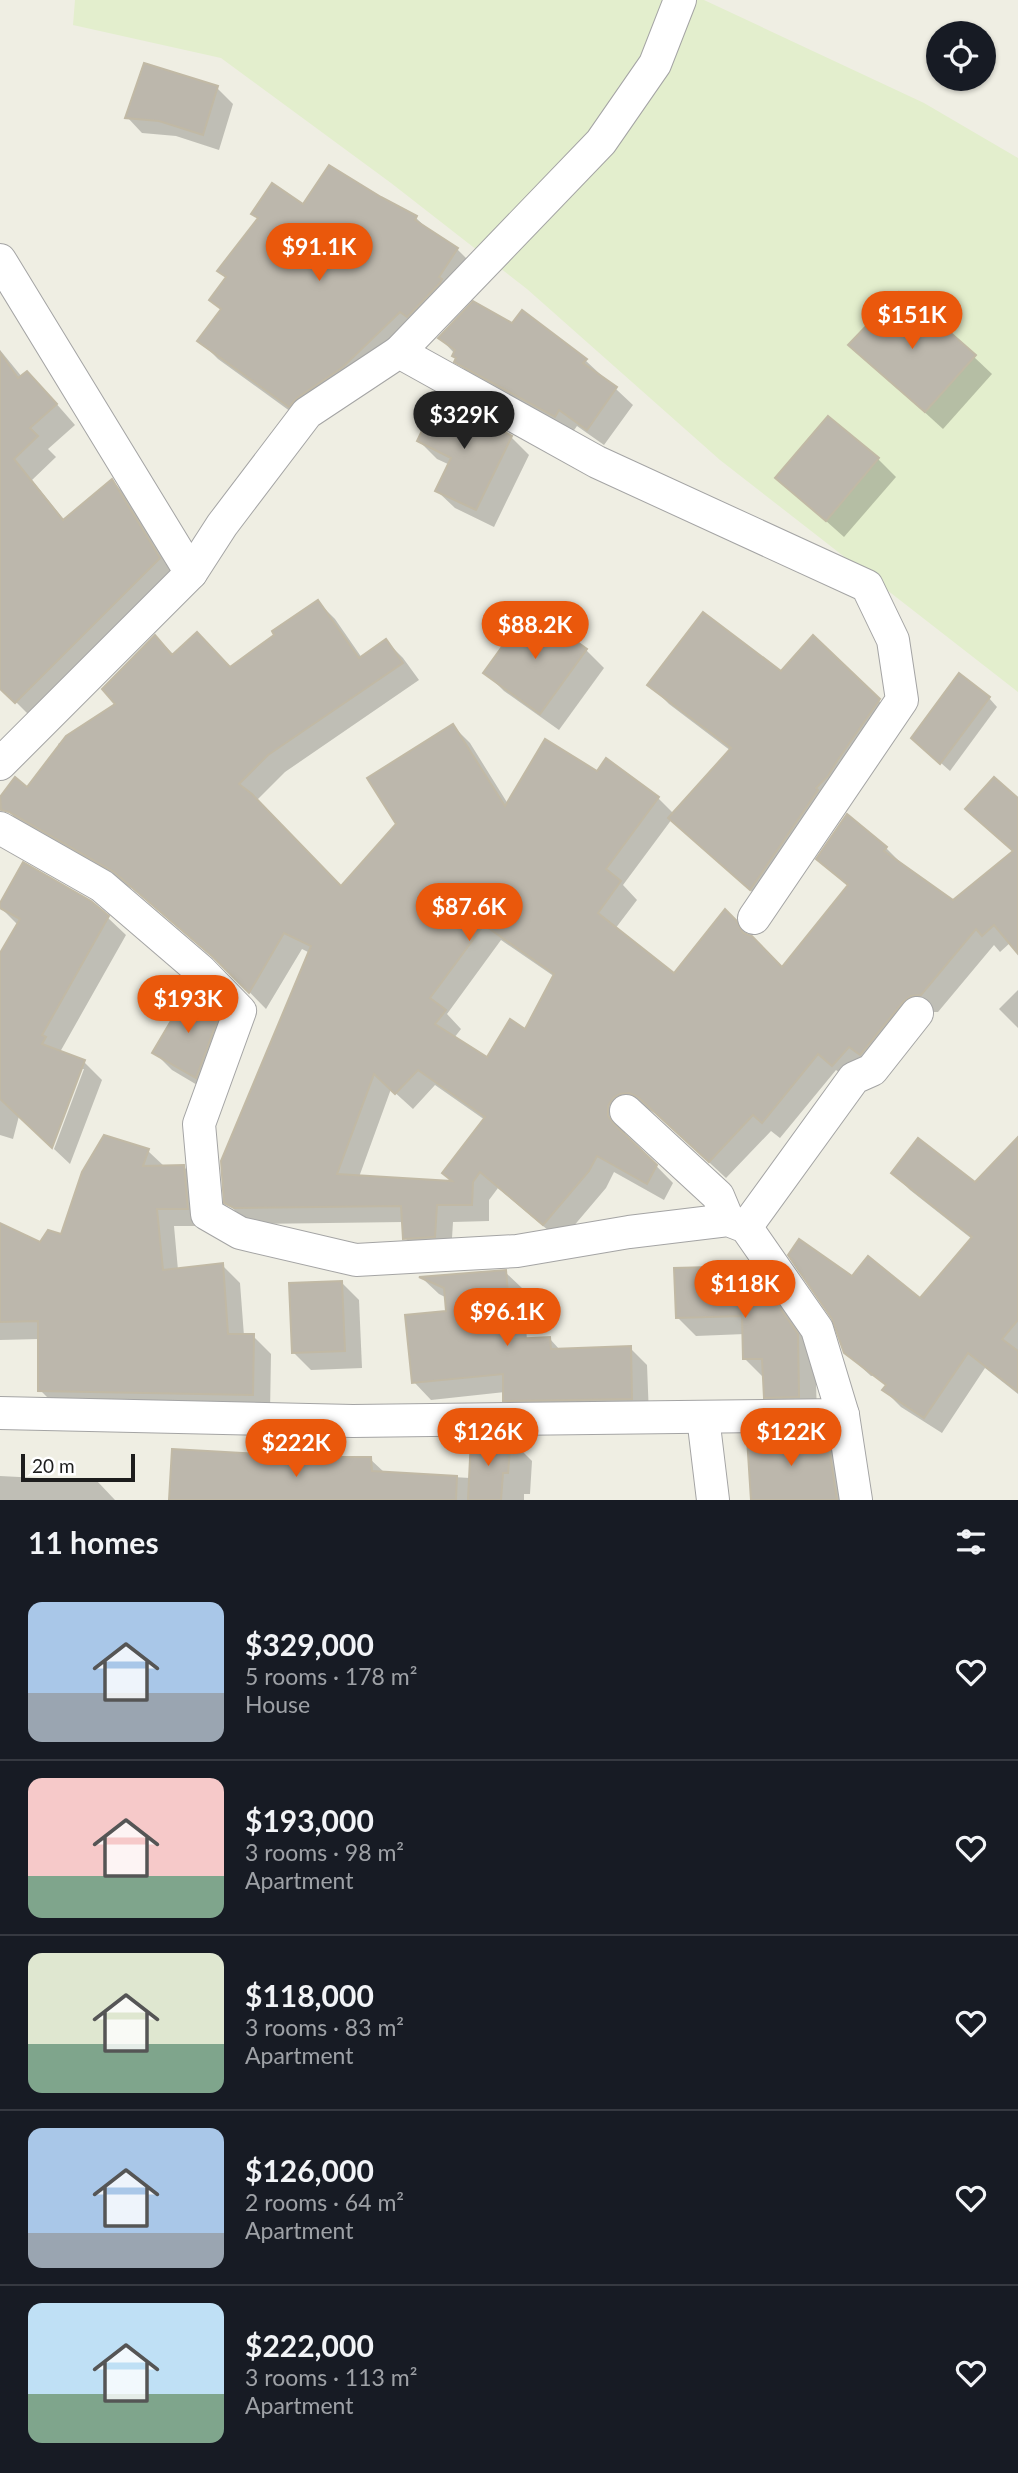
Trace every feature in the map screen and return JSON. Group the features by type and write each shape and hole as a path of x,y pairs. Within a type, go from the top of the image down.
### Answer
{"street":[{"path":"0,764 191,573 222,525 307,413 399,352 601,142 655,64 680,0"},
{"path":"0,260 191,573"},
{"path":"399,352 597,462 867,586 893,640 902,700 754,918"},
{"path":"0,828 102,886 201,971 240,1011 199,1124 207,1214 240,1233 356,1260 517,1251 629,1232 737,1224 854,1078 872,1070 917,1013"},
{"path":"626,1111 718,1196 817,1329 842,1416 856,1500"},
{"path":"0,1413 353,1421 842,1416"},
{"path":"704,1417 713,1500"}],"green space":[{"path":"75,0 704,0 924,103 1018,158 1018,692 720,460 527,289 391,183 221,58 73,25"}],"building":[{"path":"144,63 218,86 203,135 159,121 125,118"},
{"path":"329,165 417,216 415,220 458,248 439,277 442,279 440,283 407,317 400,312 343,367 297,398 289,407 197,341 221,309 209,300 226,277 217,271 258,218 251,214 272,183 303,204"},
{"path":"899,292 925,315 928,313 976,355 925,412 848,345"},
{"path":"473,301 512,323 522,310 587,359 583,363 617,387 587,430 559,410 555,417 454,362 456,358 452,356 455,350 438,338"},
{"path":"0,352 18,378 27,371 57,404 30,428 38,436 14,459 63,520 112,479 160,558 15,703 0,689"},
{"path":"439,395 512,436 476,510 435,491 451,458 417,441"},
{"path":"828,416 879,458 826,521 775,478"},
{"path":"318,600 359,658 386,639 403,663 268,755 239,784 252,794 341,886 396,824 367,778 453,724 505,806 545,739 597,771 606,758 659,797 606,869 621,881 598,913 674,973 725,909 736,920 743,933 752,936 782,967 848,885 816,859 847,814 887,847 884,851 953,900 1013,851 965,809 994,777 1018,798 1018,954 994,925 982,936 976,929 921,995 911,996 903,1002 860,1055 849,1047 832,1066 818,1054 762,1123 753,1115 709,1162 638,1097 629,1093 620,1094 613,1098 608,1106 608,1116 657,1165 647,1184 597,1156 589,1171 543,1225 480,1172 473,1182 472,1205 437,1205 435,1237 403,1239 401,1206 234,1208 224,1203 221,1161 311,946 284,933 249,993 213,957 114,872 1,810 0,797 15,777 27,787 66,736 115,704 102,689 155,635 172,655 197,632 230,667 274,635 272,631","holes":["484,925 554,974 525,1029 510,1019 487,1057 435,1024 446,1010 430,998","418,1070 485,1117 442,1173 452,1181 337,1174 374,1074 395,1094"]},
{"path":"530,608 587,649 540,714 483,673"},
{"path":"703,612 781,671 813,635 880,699 828,776 816,788 818,790 750,890 668,818 731,748 647,685"},
{"path":"959,673 990,697 940,764 911,738"},
{"path":"23,862 91,901 109,916 42,1035 46,1037 42,1044 85,1060 52,1148 0,1099 0,953 20,919 0,908 0,903"},
{"path":"191,987 219,1016 196,1078 152,1053"},
{"path":"104,1135 149,1149 143,1166 184,1165 188,1209 157,1209 163,1270 223,1263 228,1334 254,1334 253,1395 38,1391 38,1321 0,1322 0,1223 40,1242 48,1230 61,1234 82,1172"},
{"path":"1018,1137 1018,1320 1002,1339 1018,1351 1018,1392 968,1353 924,1418 882,1390 886,1385 844,1353 832,1319 788,1255 799,1239 852,1276 868,1256 920,1298 972,1237 891,1173 918,1138 975,1182"},
{"path":"751,1266 798,1334 799,1397 764,1398 762,1359 743,1359 742,1316 676,1318 674,1268"},
{"path":"506,1270 512,1339 550,1337 551,1349 631,1346 632,1399 503,1401 503,1374 412,1383 405,1315 446,1311 444,1288 419,1277"},
{"path":"342,1281 345,1351 292,1353 289,1283"},
{"path":"765,1434 827,1434 837,1500 751,1500 747,1438"},
{"path":"471,1438 511,1438 508,1473 503,1473 501,1500 468,1500"},
{"path":"172,1449 260,1454 260,1457 371,1457 372,1471 457,1476 456,1500 169,1500"}]}
